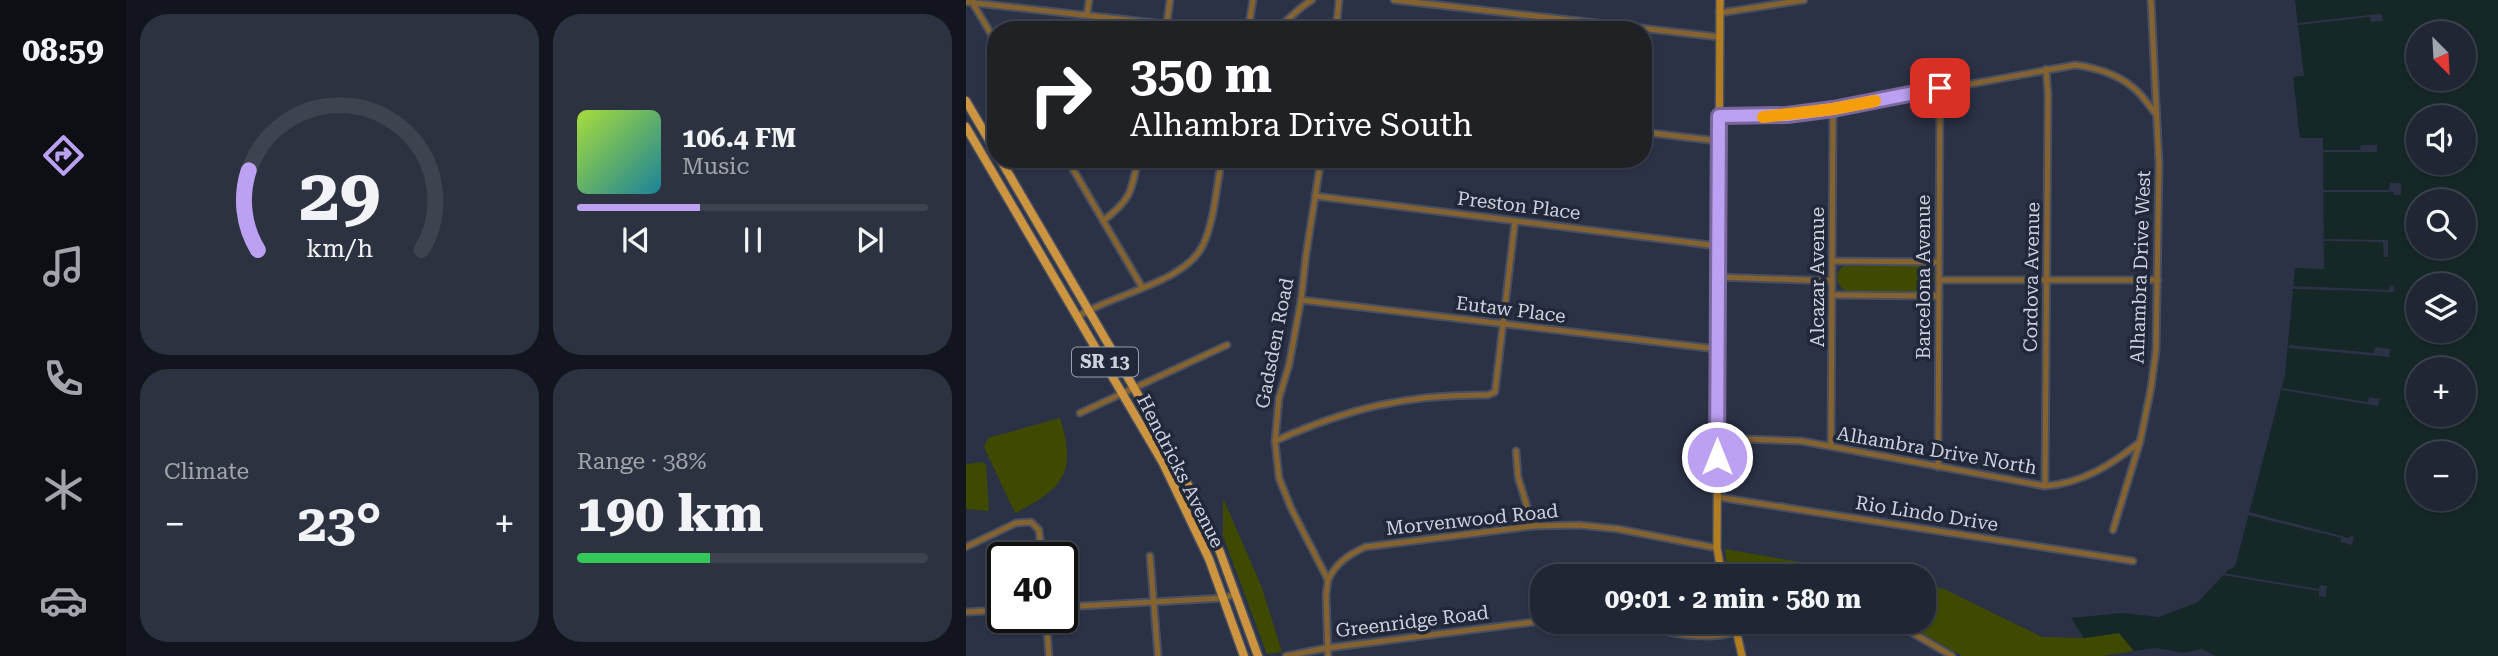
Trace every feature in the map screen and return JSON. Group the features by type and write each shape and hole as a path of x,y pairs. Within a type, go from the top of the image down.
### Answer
{"main road":[{"path":"966,101 987,137"},
{"name":"Hendricks Avenue","path":"966,127 987,162"},
{"name":"Hendricks Avenue","path":"1005,168 1170,450 1204,516 1258,656"},
{"name":"Hendricks Avenue","path":"991,169 1159,455 1209,559 1244,656"},
{"path":"1028,232 1039,226"},
{"path":"1159,455 1170,450"}],"street":[{"path":"1087,15 1089,0"},
{"path":"1167,21 1170,0"},
{"path":"1250,21 1253,0"},
{"path":"1285,21 1312,0"},
{"path":"1337,21 1339,0"},
{"path":"1394,0 1578,21"},
{"path":"1720,0 1717,349 1717,548 1720,564"},
{"path":"1719,13 1804,0"},
{"name":"Alhambra Drive West","path":"2113,530 2140,443 2156,350 2159,164 2151,0"},
{"path":"969,1 1126,21"},
{"path":"969,1 987,28"},
{"path":"1652,29 1719,37"},
{"path":"1719,116 1772,116 1833,109 2075,65 2113,75 2136,90 2157,114"},
{"name":"Cordova Avenue","path":"2045,486 2046,69"},
{"name":"Barcelona Avenue","path":"1938,467 1940,88"},
{"name":"Alcazar Avenue","path":"1831,446 1833,109"},
{"path":"1652,133 1718,141"},
{"path":"1072,168 1142,287"},
{"path":"1103,222 1129,197 1136,168"},
{"path":"1077,317 1181,269 1197,255 1203,246 1220,168"},
{"name":"Gadsden Road","path":"1320,168 1301,300 1289,365 1279,398 1275,441 1279,478 1291,508 1328,580 1328,656"},
{"name":"Preston Place","path":"1315,196 1718,246"},
{"path":"1275,441 1341,414 1382,404 1432,396 1488,395 1494,392 1515,221"},
{"path":"1832,261 1939,262"},
{"path":"1718,277 1832,281"},
{"path":"1939,280 2158,279"},
{"path":"1832,295 1939,296"},
{"name":"Eutaw Place","path":"1301,300 1717,349"},
{"path":"1080,413 1227,345"},
{"name":"Alhambra Drive North","path":"1717,438 1776,438 1831,446 2045,486 2095,474 2140,443"},
{"path":"1516,451 1518,477 1533,526"},
{"name":"Rio Lindo Drive","path":"1717,497 2133,561"},
{"path":"966,547 1016,523 1031,522 1036,524 1041,542"},
{"name":"Morvenwood Road","path":"1328,580 1342,560 1365,547 1533,526 1618,528 1717,548"},
{"path":"1150,556 1157,656"},
{"path":"1078,606 1224,598 1236,594"},
{"path":"966,612 987,611"},
{"name":"Greenridge Road","path":"1286,656 1327,648 1530,623"},
{"path":"1047,633 1049,656"},
{"path":"1687,634 1729,634"},
{"path":"1736,634 1742,656"},
{"path":"1914,634 1952,656"}],"green space":[{"path":"1843,266 1930,266 1935,278 1932,285 1921,293 1845,291 1837,279"},
{"path":"1060,418 1067,452 1062,476 1045,495 1015,513 984,447 988,438"},
{"path":"982,462 986,465 989,511 966,509 966,464"},
{"path":"1223,498 1262,588 1282,652 1267,654 1223,536"},
{"path":"1725,549 1812,564 1727,564"},
{"path":"1936,587 2042,637 2084,638 2119,633 2134,651 2102,656 1962,656 1924,634 1936,634"}],"shaded area":[{"path":"2295,0 2498,0 2498,656 2216,656 2201,649 2184,653 2156,648 2134,651 2119,633 2084,638 2071,618 2122,613 2159,617 2198,602 2228,570 2235,567 2285,375 2295,268 2324,269 2323,138 2300,138 2293,77 2304,76"}],"pier":[{"path":"2382,15 2383,21 2371,22 2370,17 2298,25 2298,23"},
{"path":"2361,145 2377,145 2377,152 2323,152 2360,150"},
{"path":"2390,183 2401,183 2401,195 2394,195 2394,192 2323,192 2389,190"},
{"path":"2324,239 2388,240 2388,257 2384,257 2383,242"},
{"path":"2293,286 2389,290 2390,286 2394,286 2394,292 2293,289"},
{"path":"2289,345 2374,353 2375,347 2390,349 2389,357 2289,348"},
{"path":"2282,388 2368,402 2369,397 2380,399 2378,406"},
{"path":"2249,512 2349,538 2350,535 2354,537 2352,545 2341,542 2341,538 2248,515"},
{"path":"2222,573 2319,589 2320,585 2327,586 2326,597 2319,596 2319,591"}],"slow traffic":[{"path":"1763,117 1875,101"}],"route":[{"path":"1717,457 1719,116 1787,115 1940,88"}]}
